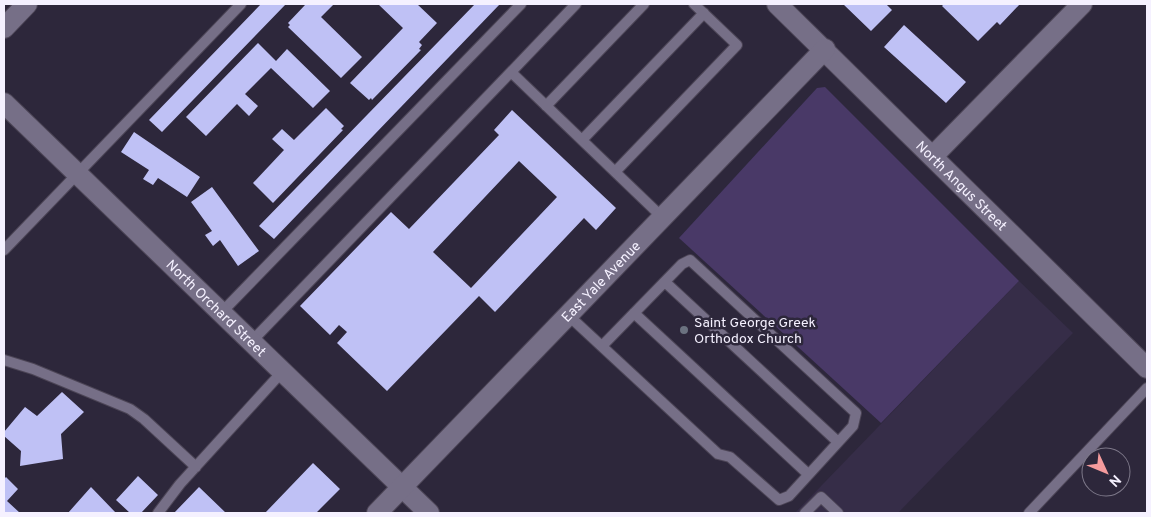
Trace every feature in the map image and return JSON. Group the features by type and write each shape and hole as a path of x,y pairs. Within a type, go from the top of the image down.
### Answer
{"street":[{"path":"4,28 26,4"},
{"name":"North Angus Street","path":"777,4 1147,368"},
{"path":"933,156 1082,4"},
{"name":"East Yale Avenue","path":"377,513 824,49"},
{"name":"North Orchard Street","path":"4,103 429,513"}],"lane":[{"path":"4,250 241,4"},
{"path":"221,313 520,4"},
{"path":"252,342 576,4"},
{"path":"546,106 644,4"},
{"path":"615,172 737,45 694,4"},
{"path":"582,140 704,13"},
{"path":"511,72 662,217"},
{"path":"568,315 603,345 718,454 730,457 779,500 789,496 853,426 856,413 690,260 682,264 603,345"},
{"path":"665,282 838,442"},
{"path":"634,313 808,474"},
{"path":"4,360 33,369 130,409 144,419 196,467"},
{"path":"158,513 180,484 282,372"},
{"path":"1029,513 1147,388"},
{"path":"806,513 821,497 838,513"}],"shaded area":[{"path":"825,87 1019,281 881,423 679,238 817,88"},
{"path":"1019,281 1073,333 898,513 795,513"}],"building":[{"path":"261,4 286,4 162,132 149,120"},
{"path":"304,4 334,4 321,17 362,57 341,78 288,27 290,25 288,23"},
{"path":"378,4 417,4 437,23 419,42 422,45 419,49 421,50 372,100 371,98 369,100 350,83 403,28"},
{"path":"475,4 500,4 274,239 259,226"},
{"path":"843,4 886,4 892,10 871,31"},
{"path":"944,4 1020,4 1000,25 997,22 978,41 942,6"},
{"path":"904,25 966,82 946,103 884,47"},
{"path":"258,43 276,61 287,49 330,91 313,108 271,68 245,94 258,106 249,116 237,104 206,136 186,117"},
{"path":"326,108 344,126 341,129 343,130 273,203 253,183 284,150 272,139 282,129 294,140"},
{"path":"512,110 616,208 596,230 584,218 495,312 479,296 387,391 337,343 347,332 339,325 330,335 300,306 391,212 409,229 499,135 494,130","holes":["519,161 557,197 471,288 433,252"]},
{"path":"134,132 200,177 187,197 158,178 153,185 143,179 149,170 121,152"},
{"path":"212,187 259,251 238,266 220,240 213,246 205,235 212,231 191,202"},
{"path":"62,392 84,412 61,434 63,459 20,466 21,451 4,436 4,432 25,407 37,416"},
{"path":"313,463 340,489 316,513 265,513"},
{"path":"138,476 158,495 141,513 130,513 116,500"},
{"path":"6,477 18,489 7,501 20,513 4,513 4,479"},
{"path":"91,487 116,513 68,513"},
{"path":"199,487 226,513 174,513"}],"place":[{"name":"Saint George Greek Orthodox Church","path":"684,330"}]}
